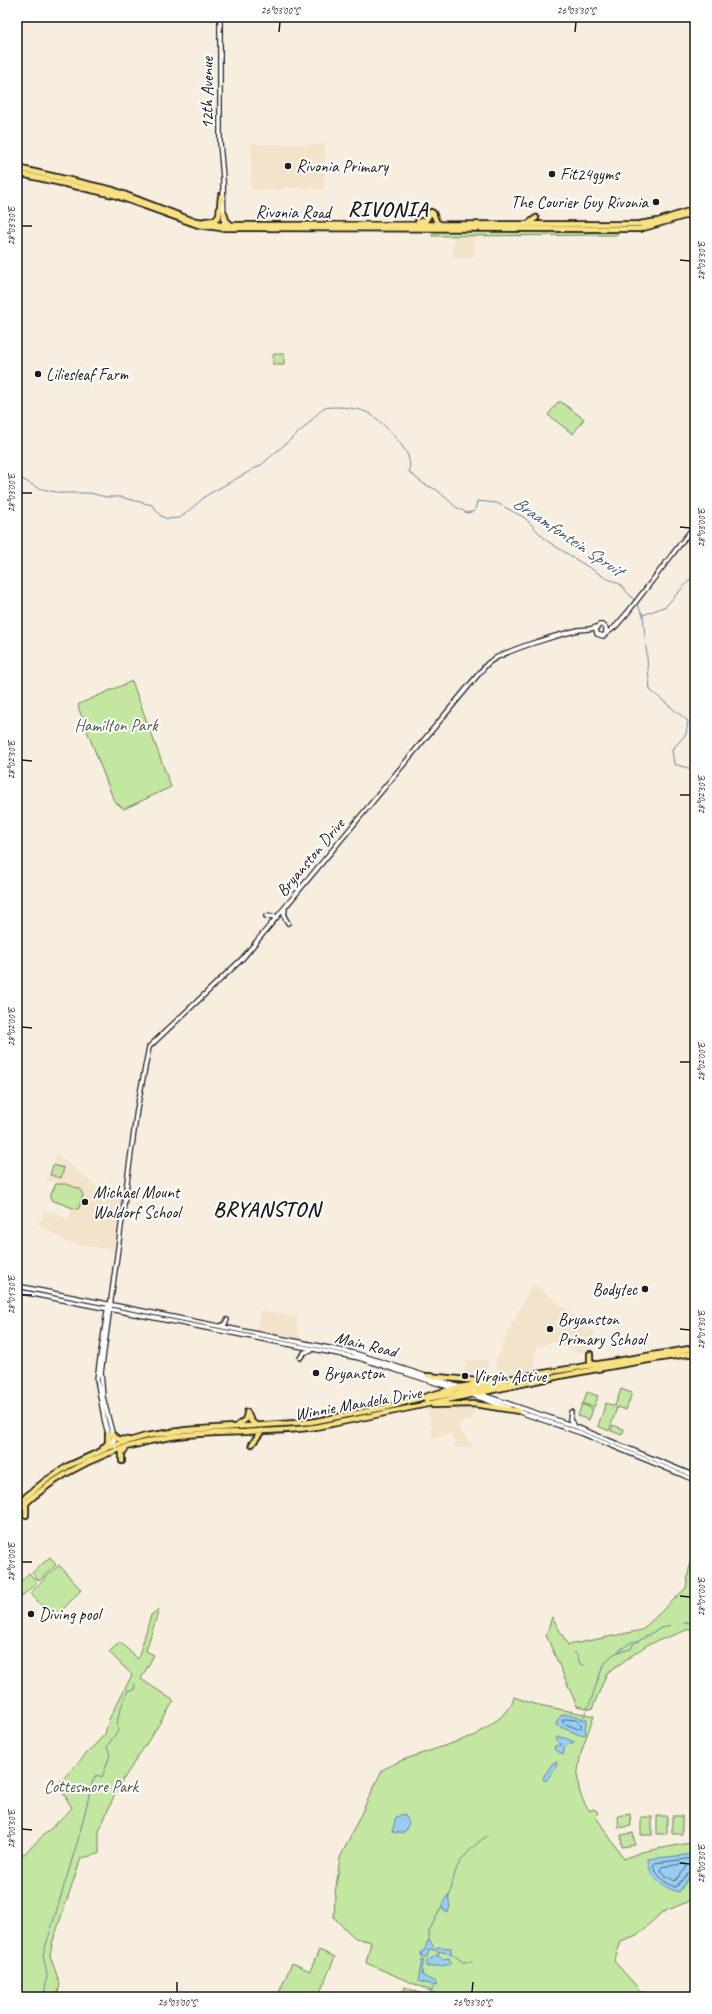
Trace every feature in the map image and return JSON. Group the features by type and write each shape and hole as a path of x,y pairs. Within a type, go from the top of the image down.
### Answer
{"main road":[{"name":"12th Avenue","path":"220,17 223,227"},
{"name":"Rivonia Road","path":"17,168 113,190 191,220 223,227 233,225 643,224 695,209"},
{"name":"12th Avenue","path":"222,169 221,196 223,227"},
{"name":"Rivonia Road","path":"17,173 114,195 198,225 223,227 640,228 695,213"},
{"path":"191,220 210,221 217,218 220,213 221,196"},
{"path":"224,213 229,223 233,225"},
{"path":"400,225 424,221 432,213 437,223 442,224"},
{"path":"513,225 531,223 536,218 545,225"},
{"path":"616,625 611,627 604,625 596,627 596,634 601,636 616,625 642,595 695,525"},
{"path":"604,625 607,629 606,633"},
{"name":"Bryanston Drive","path":"110,1434 100,1381 111,1295 140,1110 143,1078 148,1050 151,1044 242,959 490,660 567,633 596,627"},
{"name":"Bryanston Drive","path":"505,654 579,632 590,631 596,634"},
{"path":"287,905 284,914 288,923"},
{"path":"266,916 277,917"},
{"name":"Main Road","path":"17,1286 102,1303 110,1305 116,1310 372,1362 453,1388"},
{"name":"Main Road","path":"17,1291 110,1305 360,1354 460,1387 471,1395 581,1433 695,1480"},
{"path":"17,1295 26,1292"},
{"path":"102,1303 109,1300 111,1295"},
{"name":"Bryanston Drive","path":"110,1305 97,1379 114,1448"},
{"path":"109,1314 116,1310"},
{"path":"219,1326 225,1324 227,1321 229,1333"},
{"path":"293,1346 300,1357 305,1352 316,1350"},
{"name":"Winnie Mandela Drive","path":"17,1504 25,1501 72,1469 133,1439 168,1432 300,1423 326,1419 403,1402 453,1388 695,1348"},
{"name":"Winnie Mandela Drive","path":"17,1511 25,1501 57,1473 99,1451 178,1436 319,1426 544,1379 695,1353"},
{"path":"590,1354 590,1361 595,1365"},
{"path":"428,1376 458,1380 490,1381"},
{"path":"403,1402 544,1379"},
{"path":"453,1388 478,1393 574,1426 695,1476"},
{"path":"415,1406 468,1404 519,1411"},
{"path":"570,1412 570,1420 574,1426"},
{"path":"235,1427 245,1420 247,1413 251,1421 257,1426"},
{"path":"326,1419 329,1422 363,1416"},
{"path":"252,1444 262,1431"},
{"path":"99,1451 108,1444 110,1434 120,1440 133,1439"},
{"path":"122,1461 123,1451 129,1446"},
{"path":"17,1500 25,1501 26,1515"}],"shaded area":[{"name":"Rivonia Primary","path":"251,144 325,145 324,189 284,188 277,190 251,190"},
{"path":"453,238 474,238 474,259 453,258"},
{"name":"Michael Mount Waldorf School","path":"57,1154 112,1199 119,1199 121,1204 114,1250 67,1243 38,1224 43,1218 43,1210 61,1215 67,1221 71,1213 70,1207 48,1201 56,1182 47,1180"},
{"name":"Bryanston Primary School","path":"533,1283 595,1333 586,1353 578,1353 553,1342 537,1347 534,1371 497,1375 496,1361 511,1325"},
{"path":"260,1311 284,1314 291,1317 297,1316 297,1330 300,1333 299,1340 257,1331"},
{"path":"465,1360 487,1360 487,1372 465,1372"},
{"path":"449,1406 475,1407 472,1420 461,1422 458,1427 474,1447 455,1448 451,1434 433,1438 427,1408"}],"green space":[{"path":"434,230 618,232 618,235 432,236"},
{"path":"274,354 284,354 284,365 273,365"},
{"path":"558,402 561,402 584,419 573,434 548,415"},
{"name":"Hamilton Park","path":"132,681 171,787 124,809 114,801 78,707 79,704"},
{"path":"53,1165 64,1168 61,1178 50,1175"},
{"path":"56,1184 66,1184 80,1189 83,1195 79,1208 76,1209 51,1200 50,1196"},
{"path":"621,1389 632,1393 626,1410 617,1407 609,1431 598,1426 606,1403 615,1406"},
{"path":"587,1392 598,1396 594,1407 583,1404"},
{"path":"582,1404 593,1409 589,1420 578,1416"},
{"path":"613,1425 624,1429 622,1435 611,1431"},
{"path":"695,1550 695,1627 647,1645 607,1673 592,1709 577,1706 546,1635 552,1617 568,1645 642,1630 686,1588 692,1551"},
{"path":"50,1557 56,1565 39,1581 32,1573"},
{"path":"59,1565 81,1590 54,1619 30,1593"},
{"path":"29,1573 37,1582 20,1598 17,1595 17,1585"},
{"name":"Cottesmore Park","path":"159,1609 146,1651 154,1655 141,1679 174,1701 117,1789 99,1831 99,1854 81,1858 52,1944 50,1956 60,1984 57,1997 17,1997 17,1858 25,1853 72,1808 58,1784 105,1734 109,1719 132,1675 109,1652 120,1642 138,1659 151,1615"},
{"path":"514,1697 534,1704 594,1716 585,1740 579,1764 579,1788 583,1800 590,1811 593,1809 597,1811 598,1815 596,1817 624,1859 641,1852 695,1842 695,1893 687,1902 661,1913 637,1936 621,1942 614,1961 646,1997 444,1997 366,1963 371,1942 355,1938 334,1918 335,1894 340,1858 382,1770 400,1761 476,1735 501,1717 511,1705"},
{"path":"630,1814 631,1826 619,1828 618,1816"},
{"path":"657,1816 667,1816 667,1834 657,1834"},
{"path":"672,1816 682,1816 682,1834 672,1834"},
{"path":"641,1817 652,1817 652,1835 641,1835"},
{"path":"633,1833 635,1845 622,1847 621,1835"},
{"path":"319,1950 335,1957 318,1997 277,1997 292,1963 310,1971"},
{"path":"405,1987 430,1997 402,1997"}],"water":[{"path":"563,1714 577,1716 584,1720 586,1718 586,1734 580,1735 556,1725 558,1719"},
{"path":"557,1737 565,1738 574,1742 565,1746 563,1755 554,1749 555,1746 562,1745 556,1740"},
{"path":"557,1761 556,1767 546,1781 543,1779 544,1776 552,1764"},
{"path":"404,1814 409,1822 406,1830 402,1833 392,1832 396,1817"},
{"path":"695,1854 695,1873 690,1876 679,1892 668,1888 658,1881 649,1865 648,1859"},
{"path":"448,1895 450,1907 447,1912 443,1909 442,1904"},
{"path":"430,1941 435,1949 438,1947 451,1948 451,1954 429,1949 427,1957 422,1957 421,1952 425,1950 427,1942"},
{"path":"437,1955 443,1959 449,1958 451,1963 447,1965 427,1967 427,1961"},
{"path":"422,1960 424,1961 422,1970 423,1975 436,1982 436,1986 418,1981"}],"waterway":[{"name":"Braamfontein Spruit","path":"17,476 38,488 60,493 90,493 106,497 120,497 152,505 161,516 167,519 180,518 207,495 261,465 305,427 323,408 339,407 356,409 366,412 384,425 396,438 408,456 410,466 409,472 424,484 437,490 456,507 467,513 475,511 477,501 497,503 525,518 547,541 604,577 620,584 635,601"},
{"path":"643,615 666,606 695,574"},
{"name":"Braamfontein Spruit","path":"637,604 643,615 650,690 688,721 686,734 672,750 674,764 695,770"},
{"path":"684,1623 694,1622"},
{"path":"588,1707 601,1671 609,1659 616,1653 631,1649 634,1642 637,1642 658,1629 670,1625"},
{"path":"617,1652 633,1641"},
{"path":"573,1652 577,1655 580,1664 584,1665"},
{"path":"44,1997 47,1975 43,1955 78,1840 93,1780 97,1775 102,1777 110,1755 107,1746 118,1731 117,1726 119,1716 128,1690 134,1690 135,1684"},
{"path":"582,1719 587,1711"},
{"path":"449,1897 455,1873 460,1863 473,1847 487,1836"},
{"path":"429,1941 429,1931 442,1906"},
{"path":"451,1953 463,1962 472,1962"},
{"path":"431,1993 433,1987"}],"place":[{"name":"Rivonia Primary","path":"288,166"},
{"name":"Fit24gyms","path":"552,174"},
{"name":"The Courier Guy Rivonia","path":"656,202"},
{"name":"Liliesleaf Farm","path":"38,374"},
{"name":"Michael Mount Waldorf School","path":"85,1202"},
{"name":"Bodytec","path":"645,1289"},
{"name":"Bryanston Primary School","path":"550,1329"},
{"name":"Bryanston","path":"316,1373"},
{"name":"Virgin Active","path":"465,1376"},
{"name":"Diving pool","path":"31,1614"}],"district":[{"name":"RIVONIA","path":"388,209"},
{"name":"BRYANSTON","path":"267,1209"}]}
